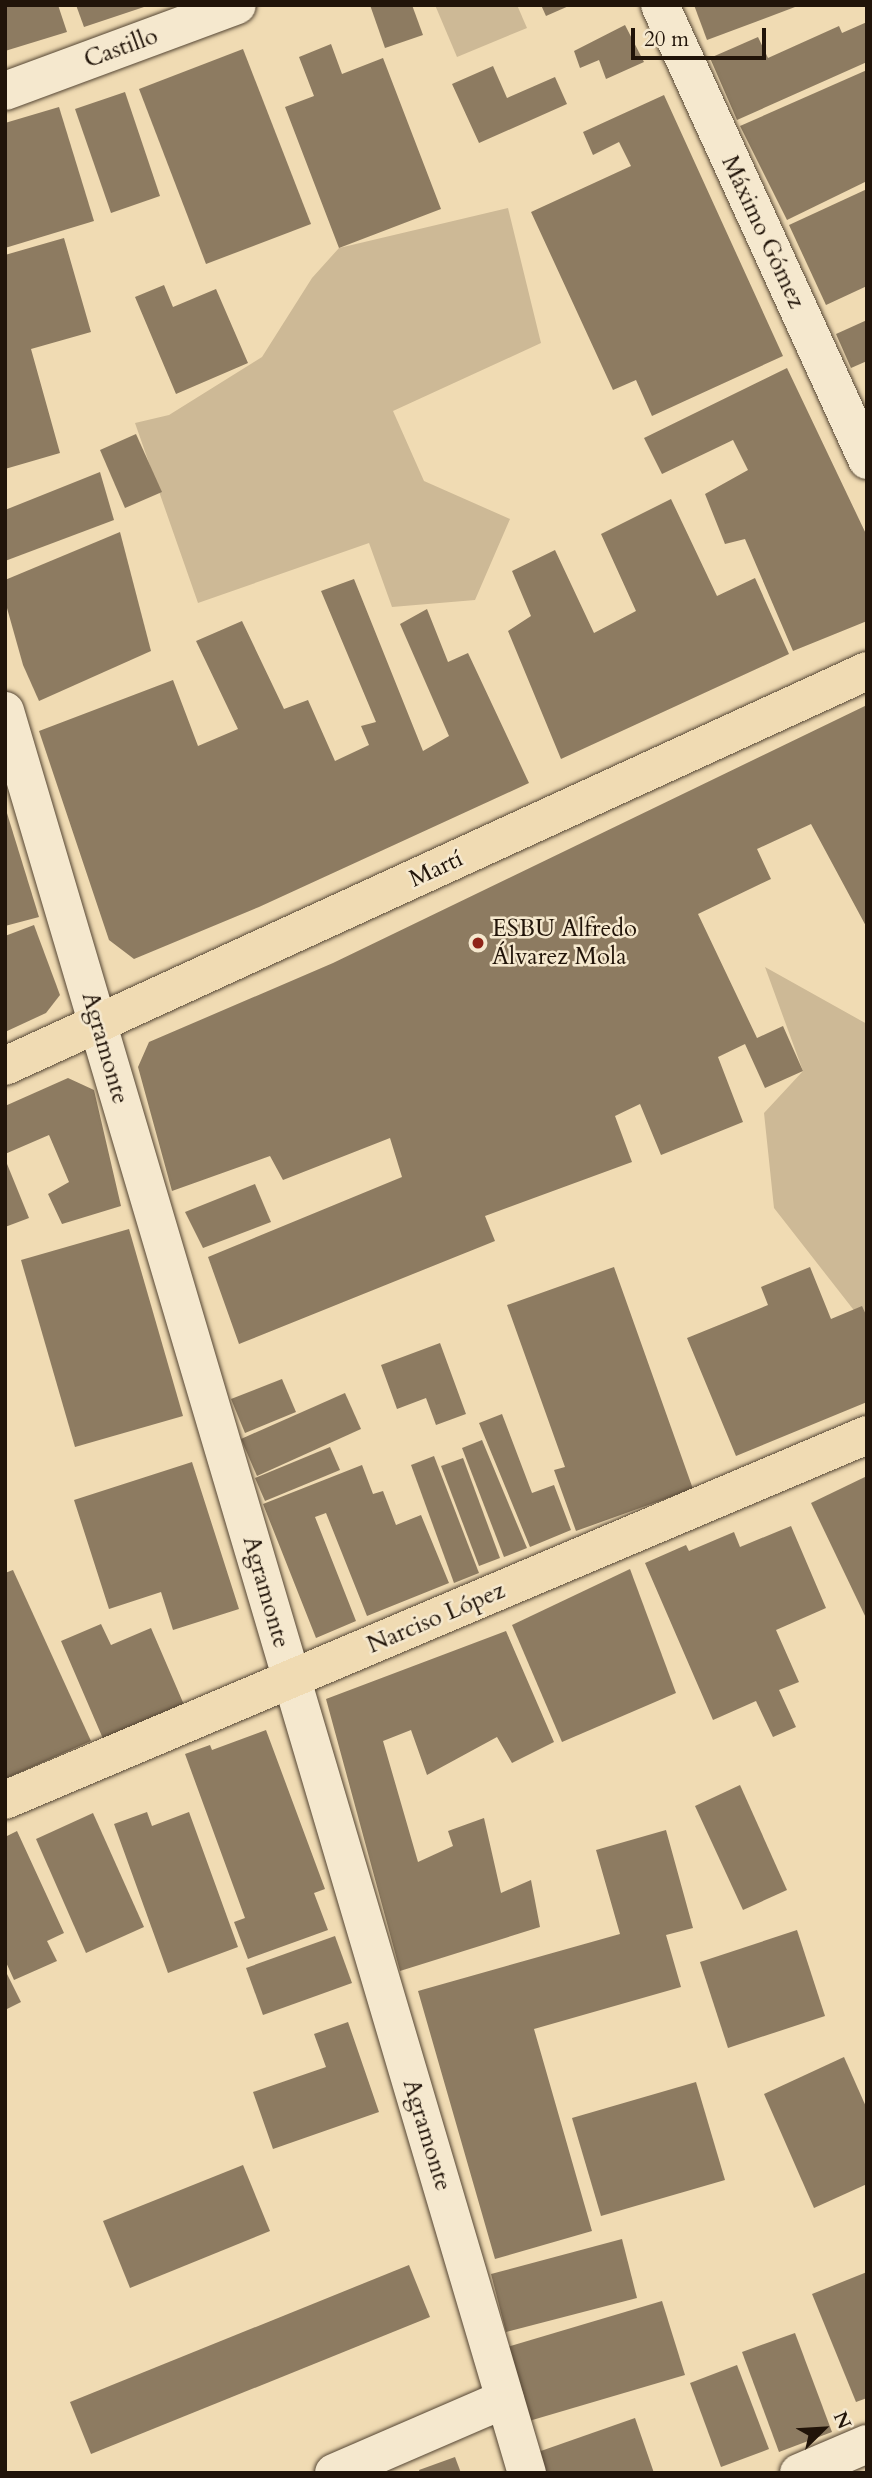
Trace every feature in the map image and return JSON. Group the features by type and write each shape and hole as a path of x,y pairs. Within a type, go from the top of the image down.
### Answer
{"main road":[{"name":"Martí","path":"5,1066 98,1021 867,671"},
{"name":"Narciso López","path":"5,1800 867,1434"}],"street":[{"name":"Castillo","path":"5,91 237,5"},
{"name":"Máximo Gómez","path":"660,5 867,460"},
{"name":"Agramonte","path":"5,711 527,2473"},
{"path":"334,2473 505,2399"},
{"path":"799,2473 867,2444"}],"shaded area":[{"path":"435,5 517,5 527,28 457,57"},
{"path":"508,208 541,343 393,411 424,481 510,519 475,600 392,607 369,543 198,603 135,423 169,415 262,357 312,278 339,248"},
{"path":"765,967 867,1024 867,1327 774,1208 764,1113 803,1071"}],"building":[{"path":"5,5 58,5 67,32 5,51"},
{"path":"76,5 147,5 147,6 84,27"},
{"path":"370,5 412,5 423,35 385,48"},
{"path":"541,5 571,5 546,16"},
{"path":"694,5 794,5 795,7 707,40"},
{"path":"867,22 867,62 737,120 710,58 758,37 768,58 839,26 842,33"},
{"path":"625,25 644,62 606,79 599,60 580,68 574,51"},
{"path":"331,44 342,74 383,58 441,209 339,248 285,107 314,96 299,57"},
{"path":"243,49 311,224 206,264 139,89"},
{"path":"493,66 507,98 555,77 567,104 479,143 452,84"},
{"path":"867,70 867,181 787,220 740,126"},
{"path":"125,92 160,196 111,213 75,109"},
{"path":"664,95 783,356 652,416 636,380 613,390 531,212 631,166 619,142 593,155 583,132"},
{"path":"59,107 94,221 5,248 5,123"},
{"path":"867,189 867,286 826,305 789,225"},
{"path":"64,238 91,332 31,349 60,453 5,469 5,255"},
{"path":"164,285 173,307 216,289 248,363 176,394 135,297"},
{"path":"867,320 867,361 851,368 836,334"},
{"path":"787,368 867,536 867,621 793,651 745,539 725,544 705,494 748,470 733,440 662,474 644,438"},
{"path":"136,434 162,492 125,508 100,450"},
{"path":"100,472 114,520 5,561 5,510"},
{"path":"671,499 717,596 755,578 789,654 561,759 508,631 531,616 512,571 555,550 594,633 636,611 601,534"},
{"path":"120,532 151,651 39,701 23,665 5,601 5,580"},
{"path":"354,579 423,751 449,736 400,624 427,609 448,662 468,653 529,783 259,907 134,959 109,940 39,731 173,680 198,746 238,729 196,641 242,621 284,709 308,700 335,761 369,745 361,726 376,722 321,591"},
{"path":"867,705 867,928 811,824 757,849 771,879 698,914 757,1038 783,1026 803,1071 765,1088 745,1044 718,1057 743,1122 661,1155 640,1104 615,1116 632,1162 485,1216 495,1241 239,1344 208,1257 402,1177 390,1138 283,1180 270,1156 172,1191 138,1067 149,1042 333,963"},
{"path":"5,811 39,917 5,926"},
{"path":"34,925 60,995 46,1013 5,1032 5,936"},
{"path":"68,1078 94,1090 121,1206 62,1224 48,1194 69,1182 49,1135 5,1154 5,1106"},
{"path":"5,1159 29,1218 5,1227"},
{"path":"255,1184 271,1222 203,1248 185,1212"},
{"path":"129,1229 183,1416 75,1447 21,1260"},
{"path":"614,1267 693,1489 576,1531 554,1470 565,1467 507,1305"},
{"path":"810,1267 831,1319 862,1306 867,1317 867,1402 736,1456 687,1338 768,1305 761,1287"},
{"path":"440,1343 466,1414 436,1425 426,1398 397,1409 381,1365"},
{"path":"282,1379 296,1412 245,1433 231,1399"},
{"path":"345,1393 361,1429 257,1476 241,1439"},
{"path":"502,1414 532,1493 554,1485 571,1530 530,1547 479,1423"},
{"path":"482,1440 527,1548 504,1557 462,1448"},
{"path":"330,1447 340,1470 265,1501 255,1478"},
{"path":"434,1456 479,1573 454,1583 411,1465"},
{"path":"463,1458 500,1558 479,1566 441,1466"},
{"path":"192,1462 239,1609 173,1630 161,1592 109,1609 74,1500"},
{"path":"362,1465 373,1494 383,1491 396,1525 421,1515 449,1583 367,1616 326,1513 315,1517 356,1621 316,1638 263,1504"},
{"path":"867,1476 867,1620 811,1503"},
{"path":"791,1526 826,1608 776,1630 799,1682 779,1690 796,1727 773,1737 756,1701 713,1720 645,1563 686,1545 689,1551 734,1532 740,1547"},
{"path":"630,1569 676,1693 562,1742 512,1625"},
{"path":"13,1570 91,1741 5,1779 5,1573"},
{"path":"101,1624 111,1645 151,1628 185,1707 104,1741 61,1641"},
{"path":"506,1631 554,1742 512,1763 497,1737 427,1775 411,1730 383,1741 418,1862 453,1846 448,1831 484,1818 501,1893 531,1880 540,1927 400,1971 326,1699"},
{"path":"266,1730 325,1889 314,1893 328,1930 248,1959 234,1922 245,1918 185,1754 210,1745 212,1750"},
{"path":"740,1785 787,1890 743,1910 695,1806"},
{"path":"147,1812 152,1826 189,1812 238,1947 168,1973 114,1824"},
{"path":"93,1813 144,1927 86,1953 36,1839"},
{"path":"666,1830 693,1928 666,1935 681,1987 534,2029 592,2231 495,2259 418,1991 620,1934 596,1850"},
{"path":"17,1831 64,1933 47,1941 57,1961 14,1980 5,1960 5,1837"},
{"path":"797,1930 825,2016 728,2048 700,1962"},
{"path":"335,1936 352,1983 263,2015 246,1968"},
{"path":"5,1970 21,2002 5,2010"},
{"path":"348,2022 379,2112 273,2149 253,2092 326,2067 314,2034"},
{"path":"844,2057 867,2109 867,2184 814,2208 764,2094"},
{"path":"696,2082 725,2180 601,2216 572,2118"},
{"path":"243,2165 270,2231 130,2288 103,2221"},
{"path":"622,2239 637,2298 506,2332 491,2274"},
{"path":"409,2265 430,2317 91,2454 70,2402"},
{"path":"867,2272 867,2398 856,2402 812,2294"},
{"path":"662,2301 685,2375 529,2421 507,2347"},
{"path":"795,2333 832,2432 779,2452 742,2352"},
{"path":"737,2365 769,2449 721,2467 690,2383"},
{"path":"635,2418 654,2473 545,2473 538,2452"},
{"path":"455,2457 461,2473 420,2473 419,2470"}],"place":[{"name":"ESBU Alfredo Álvarez Mola","path":"478,943"}]}
